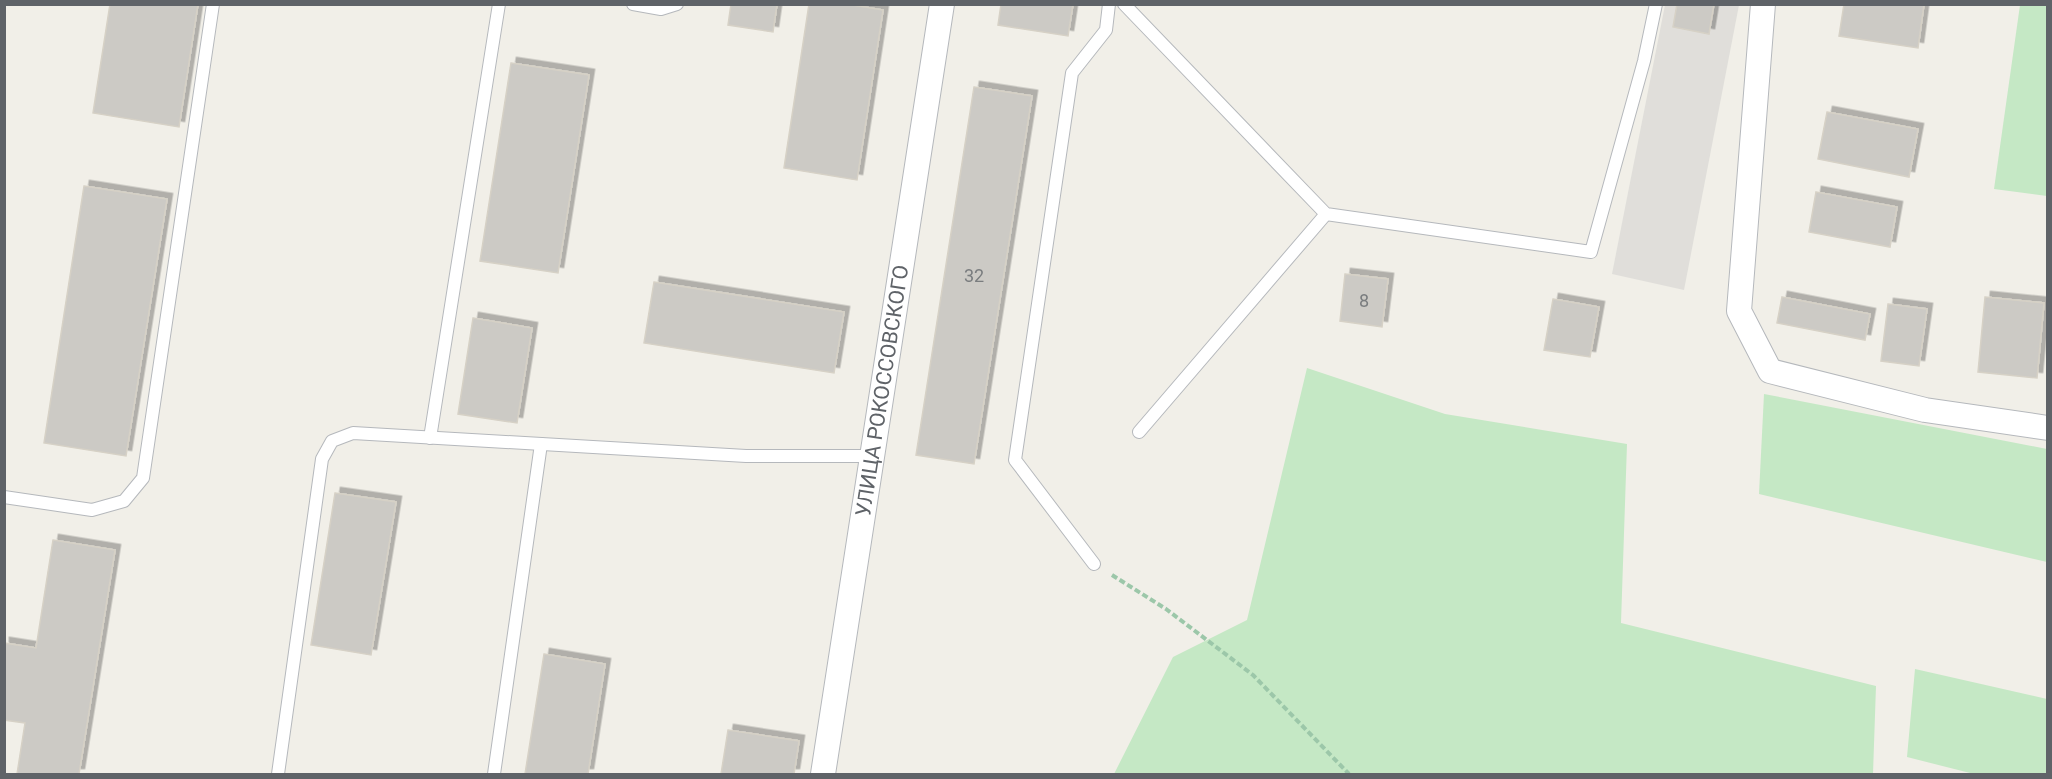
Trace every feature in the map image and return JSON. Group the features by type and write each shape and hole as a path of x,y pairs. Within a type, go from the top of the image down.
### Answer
{"street":[{"path":"1763,4 1739,311 1770,371 1925,410 2048,428"},
{"name":"УЛИЦА РОКОССОВСКОГО","path":"823,774 939,5"}],"lane":[{"path":"4,497 92,510 124,501 143,478 213,4"},
{"path":"430,438 499,4"},
{"path":"633,4 661,9 677,4"},
{"path":"1094,564 1015,460 1072,73 1106,30 1109,4"},
{"path":"1124,4 1326,214 1591,252 1644,61 1656,4"},
{"path":"1139,432 1326,214"},
{"path":"278,774 321,459 332,441 353,433 746,456 872,456"},
{"path":"494,774 541,444"}],"path":[{"path":"1094,564 1166,609 1253,675 1349,774"}],"shaded area":[{"path":"1665,5 1739,5 1684,290 1612,274"}],"green space":[{"path":"2020,5 2047,5 2047,196 1994,189"},
{"path":"1307,368 1445,414 1627,444 1621,623 1876,686 1873,774 1114,774 1173,657 1247,620"},
{"path":"1764,394 2047,449 2047,562 1759,494"},
{"path":"1915,669 2047,699 2047,774 1974,774 1907,757"}],"building":[{"path":"110,4 198,4 179,127 93,113"},
{"path":"731,4 777,4 773,32 728,25"},
{"path":"809,4 847,4 883,10 857,180 784,168"},
{"path":"1001,4 1073,4 1068,36 998,25"},
{"path":"1677,4 1714,4 1709,34 1673,27"},
{"path":"1844,4 1924,4 1918,48 1839,36"},
{"path":"511,63 589,75 558,273 480,261"},
{"path":"974,87 1032,96 974,464 916,455"},
{"path":"1827,112 1918,129 1909,177 1818,159"},
{"path":"84,186 167,199 126,456 44,443"},
{"path":"1816,192 1897,207 1890,247 1809,232"},
{"path":"1345,274 1388,279 1382,327 1340,321"},
{"path":"654,282 844,312 834,373 644,343"},
{"path":"1782,297 1870,314 1865,340 1777,323"},
{"path":"1985,297 2044,303 2037,378 1978,372"},
{"path":"1553,299 1599,307 1590,357 1544,350"},
{"path":"1888,304 1927,309 1919,366 1881,361"},
{"path":"473,318 532,328 517,423 458,414"},
{"path":"335,493 396,502 371,655 311,645"},
{"path":"53,540 115,550 79,774 17,774 25,723 4,720 4,643 36,648"},
{"path":"544,654 605,664 588,774 525,774"},
{"path":"728,730 799,741 794,774 721,774"}]}
